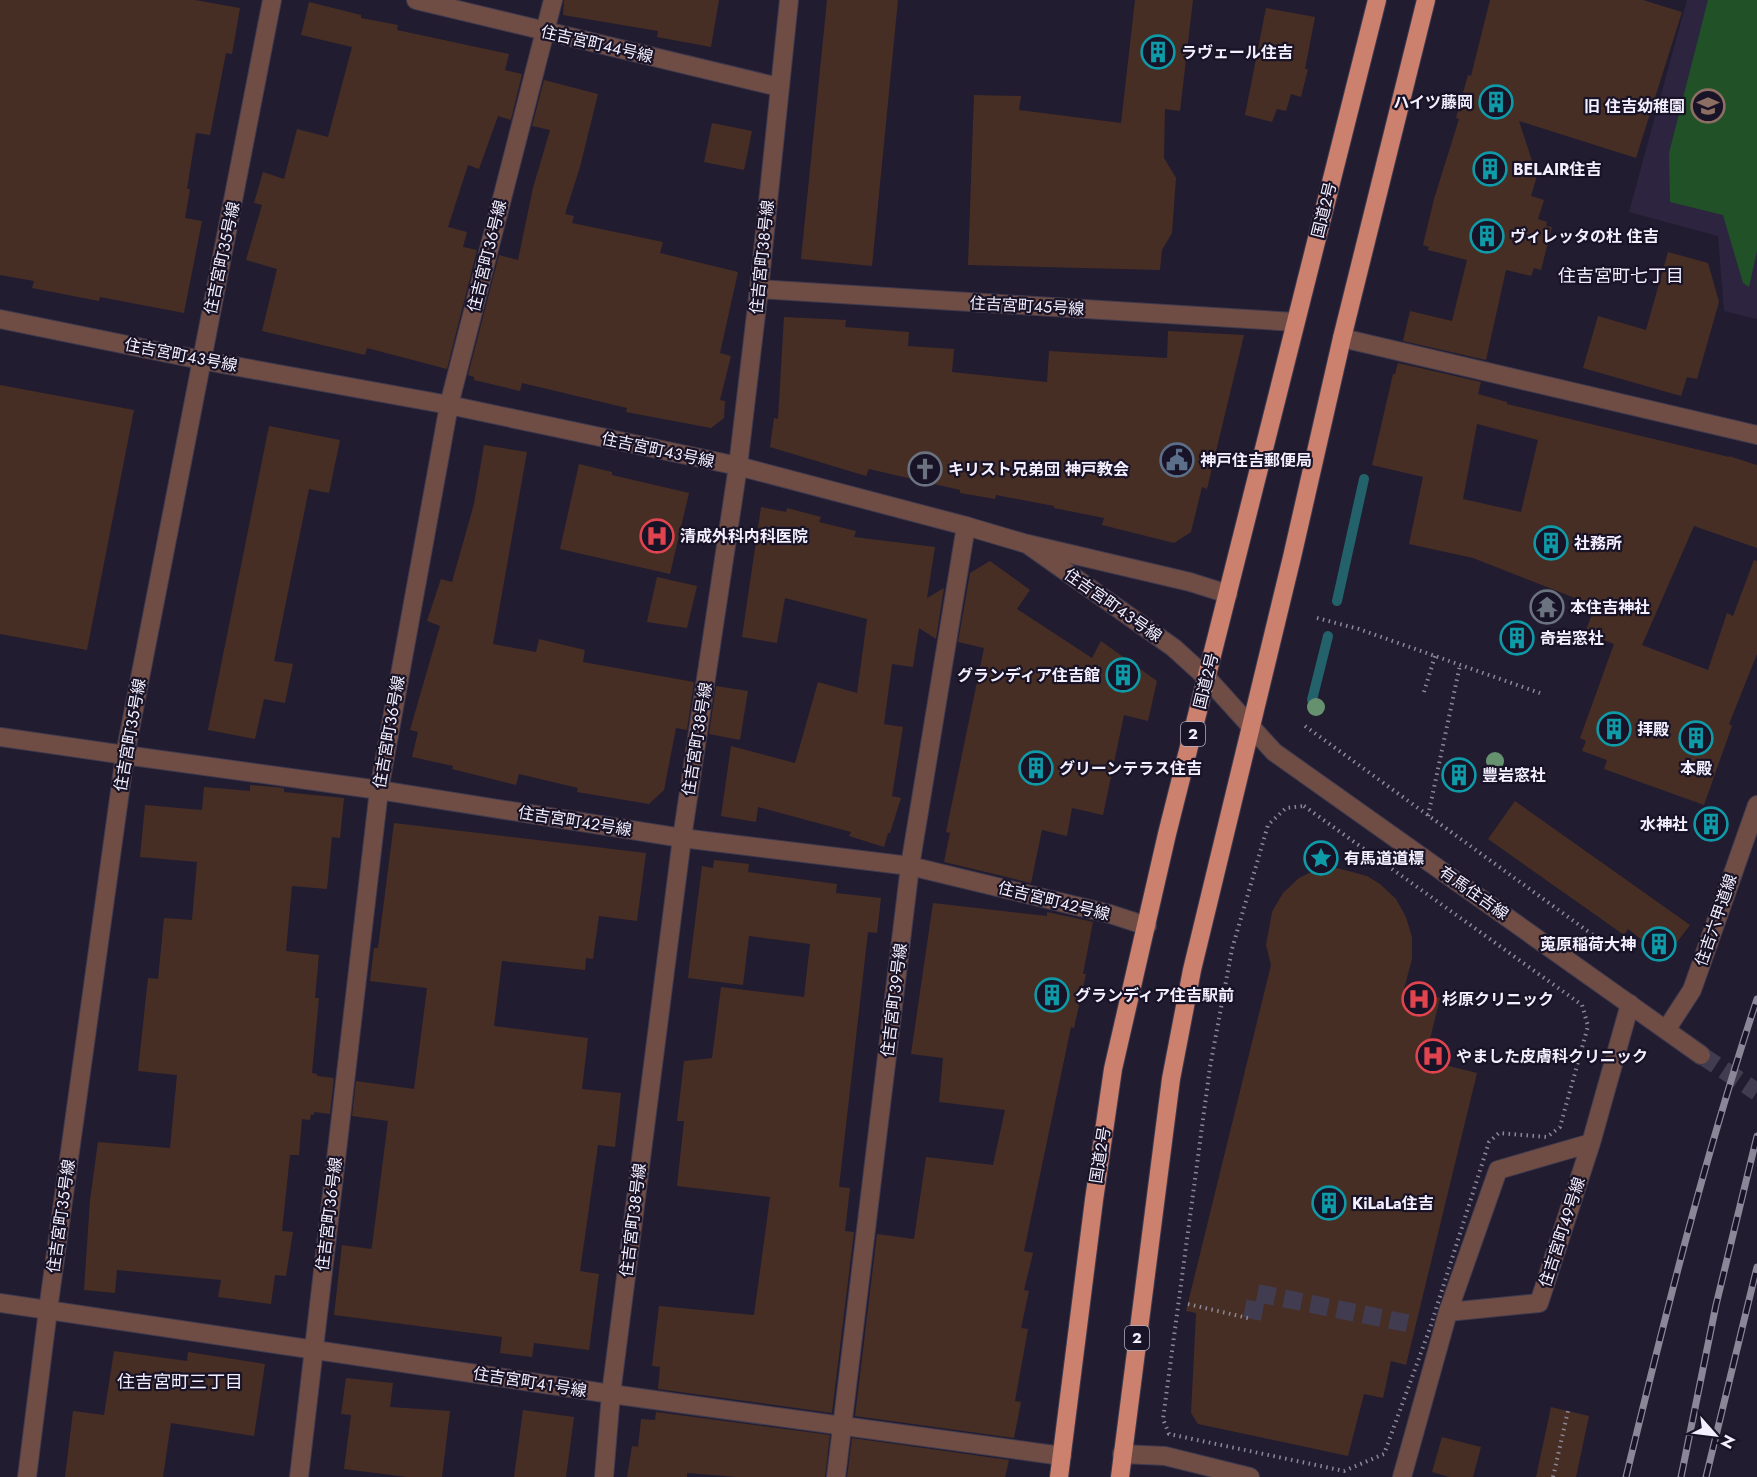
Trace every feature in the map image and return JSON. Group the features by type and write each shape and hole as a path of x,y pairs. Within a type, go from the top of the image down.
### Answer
{"highway":[{"name":"国道2号","path":"1059,1477 1113,1069 1167,834 1377,0"},
{"name":"2","path":"1119,1477 1171,1079 1192,970 1342,338 1426,0"}],"street":[{"name":"住吉宮町３５号線","path":"27,1477 48,1310 126,755 272,0"},
{"name":"住吉宮町４４号線","path":"416,0 779,87"},
{"name":"住吉宮町３６号線","path":"299,1477 379,790 449,405 553,0"},
{"name":"住吉宮町３８号線","path":"604,1477 611,1394 682,838 738,466 789,0"},
{"name":"住吉宮町４５号線","path":"759,290 1295,322"},
{"name":"住吉宮町４３号線","path":"0,319 201,360 449,405 738,466 1027,544 1174,648 1207,678 1251,726"},
{"path":"1342,338 1757,435"},
{"name":"住吉宮町３９号線","path":"836,1477 910,866 966,526"},
{"path":"1027,544 1190,582 1228,594"},
{"name":"有馬住吉線","path":"1251,726 1274,752 1701,1055"},
{"name":"住吉宮町４２号線","path":"0,737 379,790 682,838 910,866 1110,914 1147,926"},
{"name":"住吉六甲道線","path":"1666,1030 1692,990 1757,806"},
{"name":"住吉宮町４９号線","path":"1448,1312 1539,1303 1591,1143 1630,1004"},
{"name":"住吉宮町４９号線","path":"1402,1477 1448,1312 1498,1170 1591,1143"},
{"name":"住吉宮町４１号線","path":"0,1303 611,1394 1062,1456"},
{"path":"1122,1454 1165,1456 1250,1477"}],"path":[{"path":"1317,618 1359,629 1540,693"},
{"path":"1424,692 1435,656"},
{"path":"1428,816 1460,665"},
{"path":"1305,726 1615,951"},
{"path":"1304,806 1581,1005 1588,1026 1560,1127 1547,1137 1499,1133 1489,1142 1430,1328 1384,1454 1344,1471 1169,1434 1162,1419 1180,1302 1210,1066 1232,949 1268,825 1286,808 1304,806"},
{"path":"1188,1304 1252,1318"},
{"path":"1553,1477 1568,1411"}],"shaded area":[{"name":"旧 住吉幼稚園","path":"1687,0 1757,0 1757,319 1724,311 1718,236 1629,212"}],"green space":[{"name":"旧 住吉幼稚園","path":"1708,0 1757,0 1757,251 1749,287 1743,283 1723,215 1670,202 1669,153"}],"building":[{"path":"0,0 195,0 240,8 232,54 226,53 210,135 196,133 185,218 202,221 184,313 100,297 99,301 32,288 34,281 0,275"},
{"path":"564,0 719,0 711,47 657,37 658,31 563,15"},
{"path":"827,0 898,0 872,266 801,259"},
{"path":"1135,0 1193,0 1180,111 1165,109 1164,158 1176,178 1172,233 1162,250 1160,270 968,265 974,95 1021,96 1019,110 1121,123"},
{"path":"1490,0 1643,0 1682,12 1636,158 1519,121 1537,176 1531,196 1544,200 1538,219 1547,222 1546,226 1552,227 1541,270 1534,268 1531,276 1506,270 1486,360 1403,341 1410,311 1452,321 1467,260 1428,250 1429,247 1423,245"},
{"path":"309,2 361,15 361,18 398,25 397,30 509,54 505,70 522,74 511,120 498,116 479,169 468,165 448,227 467,232 463,247 477,250 447,369 367,348 365,355 262,331 277,269 246,260 262,205 254,203 263,172 284,179 297,129 328,137 352,47 301,35"},
{"path":"1266,8 1315,17 1305,69 1308,69 1301,97 1291,94 1286,111 1277,109 1272,122 1245,115"},
{"path":"544,80 598,94 580,167 565,214 574,216 572,223 663,242 660,253 738,272 720,353 731,356 720,400 725,401 724,418 711,428 626,412 627,408 522,383 520,391 474,380 474,377 468,375 499,255 518,260 533,188 550,130 532,126"},
{"path":"712,123 752,131 744,170 704,162"},
{"path":"1668,252 1708,263 1719,302 1697,379 1687,377 1681,396 1583,368 1598,316 1646,330"},
{"path":"784,317 846,320 845,327 909,332 908,346 954,349 952,372 1047,382 1049,351 1167,358 1168,331 1244,335 1207,489 1202,487 1191,532 1174,543 1102,525 1104,518 1054,508 1054,506 996,495 995,499 960,493 960,490 869,469 866,476 770,447 774,418 778,419"},
{"path":"1398,363 1481,382 1478,394 1507,402 1507,404 1729,456 1757,465 1757,548 1694,526 1642,645 1708,670 1727,613 1733,616 1754,560 1757,561 1757,654 1729,724 1732,726 1704,805 1604,769 1607,760 1582,751 1586,741 1580,738 1614,644 1585,633 1595,606 1473,558 1409,544 1423,477 1372,465 1393,374 1395,374","holes":["1477,424 1538,440 1521,512 1463,499"]},
{"path":"0,385 134,410 87,650 0,634"},
{"path":"269,426 340,440 329,493 309,489 274,661 293,664 285,703 264,699 255,739 208,730"},
{"path":"484,445 527,452 493,644 536,652 539,639 585,650 583,662 694,682 687,730 676,728 664,790 649,804 577,792 578,788 519,774 516,785 452,769 453,766 412,757 418,732 410,730 440,626 427,621 441,579 452,582 474,504"},
{"path":"579,464 612,472 612,475 689,493 670,574 560,549"},
{"path":"761,507 786,512 787,508 821,517 819,522 856,531 854,537 935,547 927,598 944,588 936,639 919,628 913,667 892,664 884,724 903,727 892,796 901,798 884,847 849,836 851,832 758,807 756,822 721,816 731,746 795,763 818,682 857,693 867,619 785,598 777,643 742,637"},
{"path":"990,561 1030,590 1017,609 1092,658 1101,641 1157,681 1148,721 1124,715 1103,815 1072,808 1067,836 1042,830 1031,883 944,862 950,833 946,832 984,648 958,642 970,573"},
{"path":"657,577 697,586 687,628 647,622"},
{"path":"716,686 748,691 740,740 709,734"},
{"path":"250,785 284,788 284,792 344,798 340,838 332,837 327,889 292,886 286,951 319,955 315,998 319,998 312,1073 317,1076 334,1078 330,1114 314,1112 310,1120 302,1119 299,1155 290,1155 282,1231 293,1232 286,1276 275,1275 271,1304 218,1297 221,1280 117,1270 115,1293 84,1290 90,1200 98,1142 170,1148 177,1075 138,1071 148,978 158,979 164,918 192,920 197,862 140,857 145,805 202,810 204,787 250,791"},
{"path":"1515,801 1690,925 1665,958 1628,929 1624,935 1488,839"},
{"path":"394,823 646,853 637,921 599,916 593,959 586,958 585,970 502,961 494,1026 588,1038 582,1089 621,1093 615,1147 598,1145 580,1271 599,1274 589,1350 534,1343 532,1357 500,1353 502,1337 334,1315 342,1245 371,1249 372,1246 388,1121 352,1116 356,1081 414,1089 427,988 370,981 374,948 378,948"},
{"path":"714,860 749,864 748,872 837,884 836,893 881,898 877,933 868,932 839,1187 850,1188 845,1231 854,1232 832,1413 658,1389 660,1367 652,1366 659,1306 754,1315 770,1197 677,1186 684,1121 677,1121 684,1061 712,1058 721,987 804,997 810,944 749,936 743,985 688,978 702,866 713,868"},
{"name":"KiLaLa住吉","path":"1337,868 1367,876 1380,884 1396,899 1406,917 1412,937 1412,959 1404,989 1440,998 1425,1060 1477,1073 1406,1365 1391,1361 1383,1398 1364,1394 1348,1456 1198,1424 1191,1413 1196,1313 1186,1311 1271,965 1266,945 1272,912 1283,893 1299,878 1311,872"},
{"path":"933,903 1047,916 1047,912 1093,922 1083,974 1086,974 1074,1028 1071,1027 1024,1251 1033,1253 1024,1290 1029,1291 1021,1328 1028,1329 1015,1401 1021,1402 1014,1438 855,1416 877,1234 914,1239 926,1157 993,1165 1005,1110 939,1102 943,1058 911,1054"},
{"path":"114,1351 187,1361 188,1352 265,1364 254,1436 171,1423 163,1477 65,1477 73,1411 104,1415"},
{"path":"346,1378 393,1383 390,1407 450,1411 442,1477 407,1477 344,1469 351,1415 341,1414"},
{"path":"1551,1407 1589,1416 1576,1477 1536,1477"},
{"path":"523,1410 574,1417 566,1477 514,1477"},
{"path":"656,1412 830,1435 825,1477 737,1477 687,1473 687,1477 627,1477 632,1446 638,1447 641,1419 655,1420"},
{"path":"1442,1437 1481,1447 1473,1477 1449,1477 1432,1472"},
{"path":"852,1438 1009,1460 1005,1477 847,1477"}],"waterway":[{"path":"1337,601 1364,479"},
{"path":"1312,700 1328,636"}],"tunnel":[{"path":"1701,1055 1757,1092"},
{"path":"1252,1319 1257,1293 1416,1325"}],"railway":[{"path":"1626,1477 1703,1177 1757,999"},
{"path":"1681,1477 1716,1305 1757,1136"},
{"path":"1706,1477 1757,1267"}],"place":[{"name":"ラヴェール住吉","path":"1158,52"},
{"name":"ハイツ藤岡","path":"1496,102"},
{"name":"旧 住吉幼稚園","path":"1708,106"},
{"name":"BELAIR住吉","path":"1490,169"},
{"name":"ヴィレッタの杜 住吉","path":"1487,236"},
{"name":"神戸住吉郵便局","path":"1177,460"},
{"name":"キリスト兄弟団 神戸教会","path":"925,469"},
{"name":"清成外科内科医院","path":"657,536"},
{"name":"社務所","path":"1551,543"},
{"name":"本住吉神社","path":"1547,607"},
{"name":"奇岩窓社","path":"1517,638"},
{"name":"グランディア住吉館","path":"1123,675"},
{"name":"拝殿","path":"1614,729"},
{"name":"本殿","path":"1696,738"},
{"name":"グリーンテラス住吉","path":"1036,768"},
{"name":"豐岩窓社","path":"1459,775"},
{"name":"水神社","path":"1711,824"},
{"name":"有馬道道標","path":"1321,858"},
{"name":"莵原稲荷大神","path":"1659,944"},
{"name":"グランディア住吉駅前","path":"1052,995"},
{"name":"杉原クリニック","path":"1419,999"},
{"name":"やました皮膚科クリニック","path":"1433,1056"},
{"name":"KiLaLa住吉","path":"1329,1203"}],"district":[{"name":"住吉宮町七丁目","path":"1621,276"},
{"name":"住吉宮町三丁目","path":"180,1382"}]}
